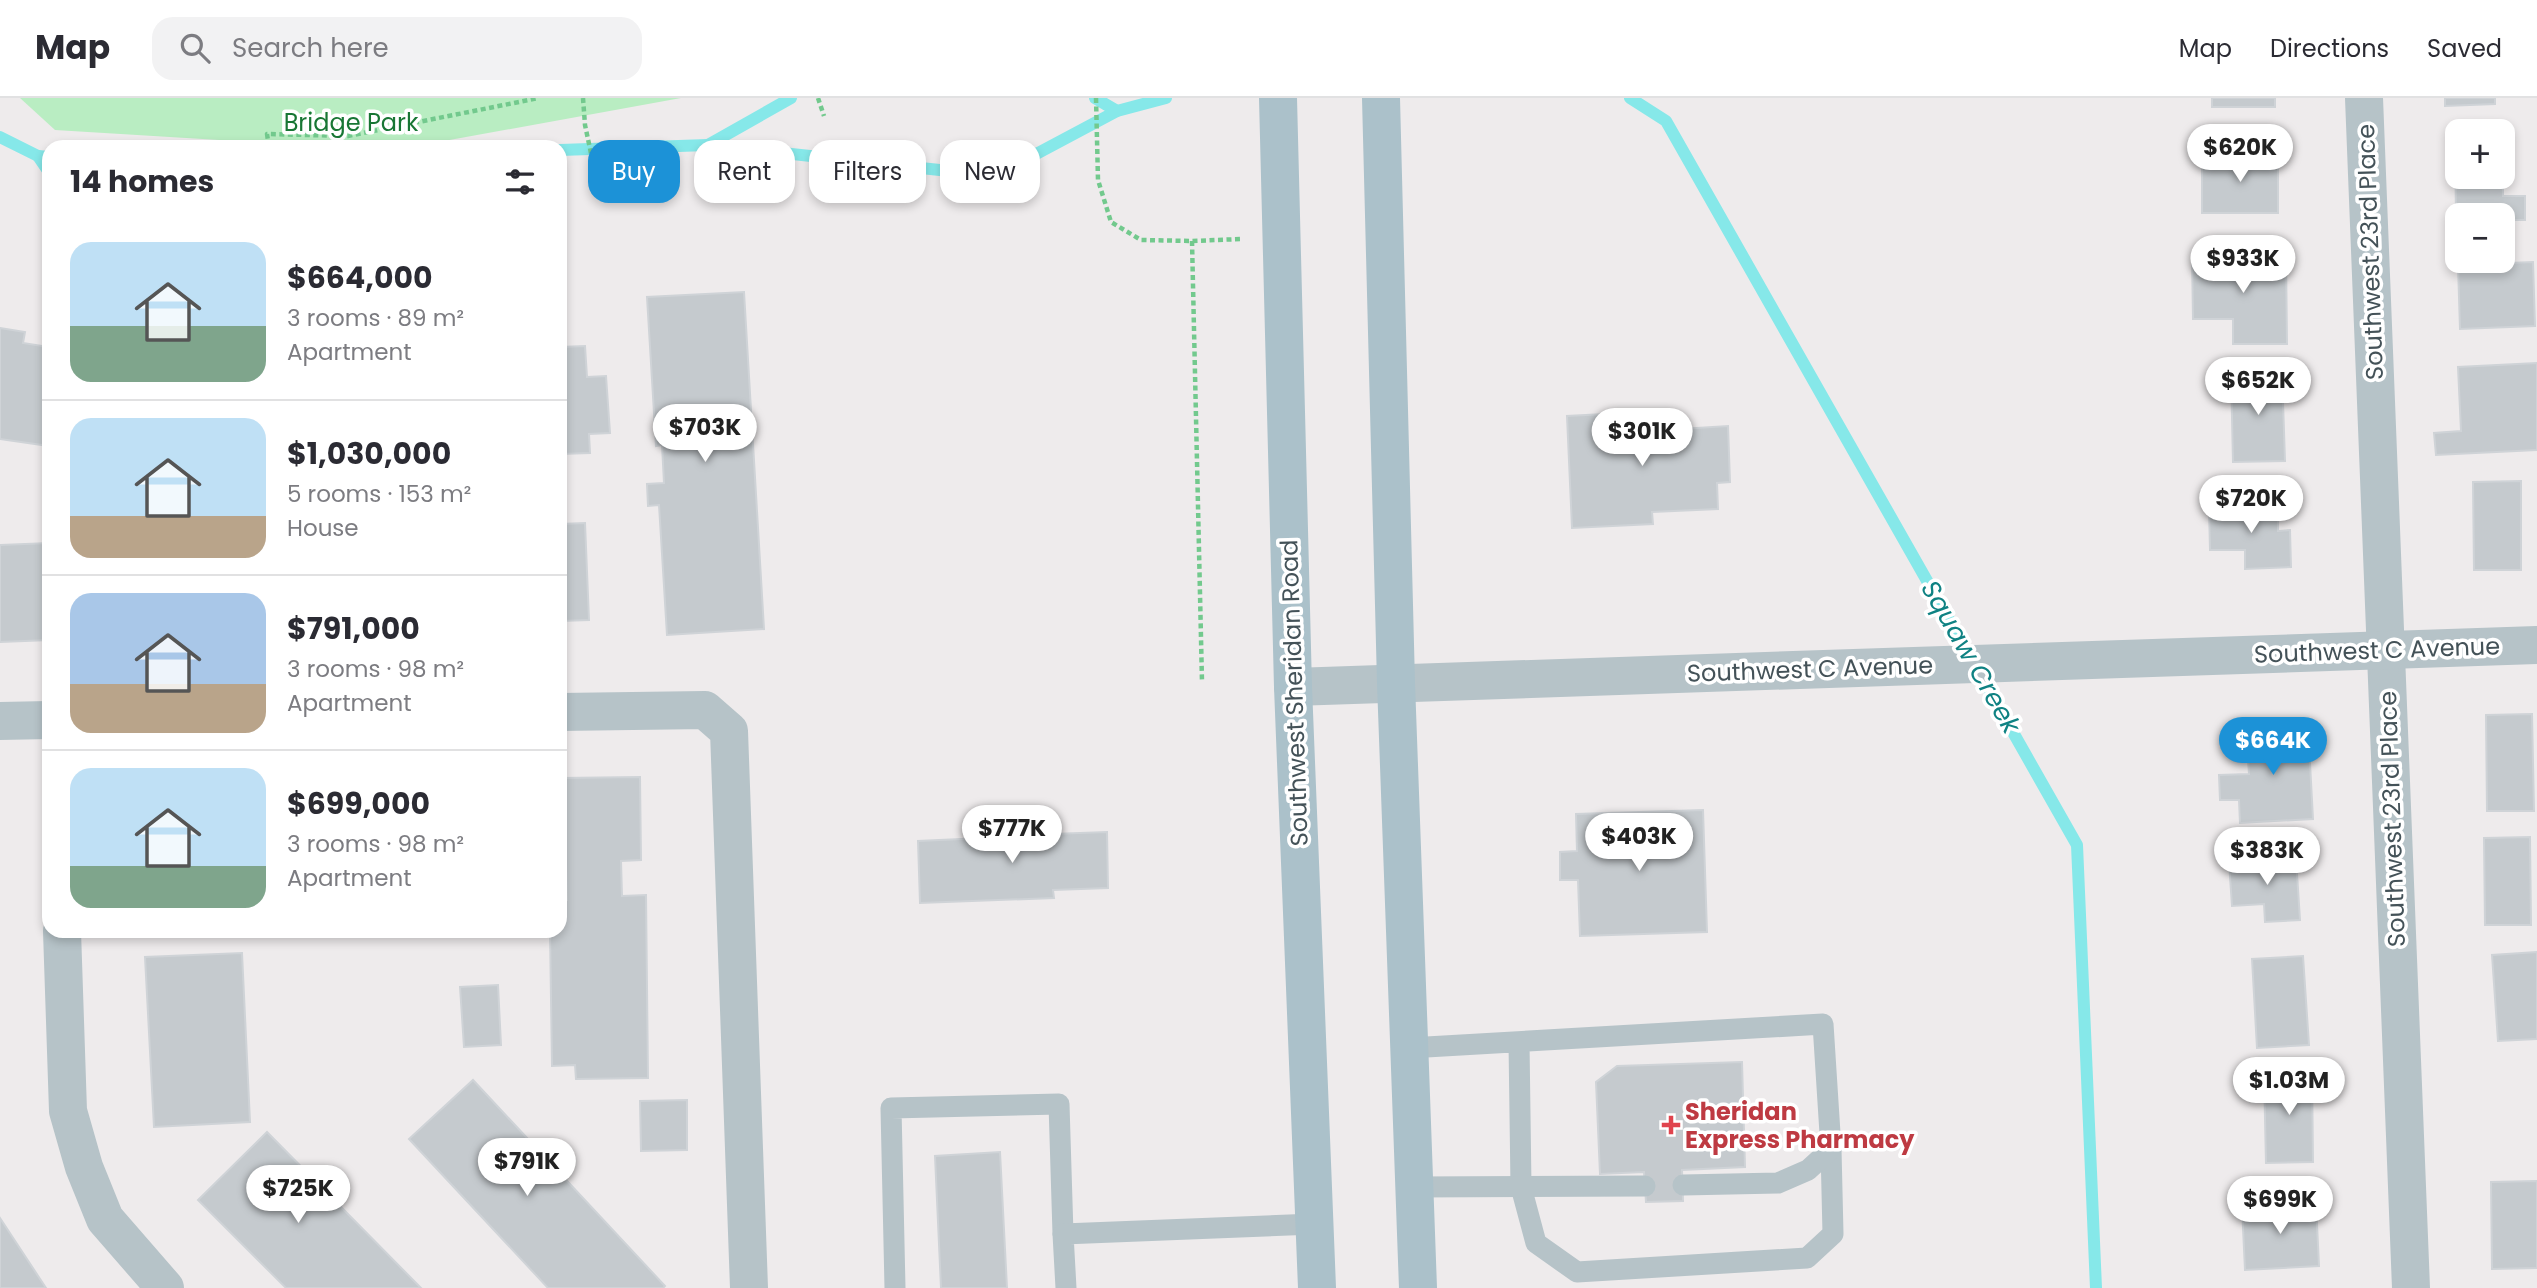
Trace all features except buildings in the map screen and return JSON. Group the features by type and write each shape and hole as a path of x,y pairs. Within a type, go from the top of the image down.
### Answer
{"main road":[{"name":"Southwest Sheridan Road","path":"1278,98 1293,687 1317,1288"},
{"path":"1381,98 1396,682 1418,1288"}],"street":[{"name":"Southwest 23rd Place","path":"2364,98 2411,1288"},
{"name":"Southwest C Avenue","path":"1293,687 2537,645"},
{"path":"567,712 705,710 729,731 749,1288"},
{"path":"0,721 42,720"},
{"path":"62,938 68,1111 84,1167 106,1219 165,1288"}],"lane":[{"path":"1409,1048 1824,1024 1833,1234 1807,1258 1577,1272 1536,1243 1521,1187 1519,1042"},
{"path":"895,1288 891,1108 1059,1104 1066,1288"},
{"path":"1683,1185 1778,1183 1808,1170 1831,1149"},
{"path":"1414,1187 1645,1186"},
{"path":"1063,1234 1314,1224"}],"path":[{"path":"268,140 267,134 348,136 539,98"},
{"path":"583,98 588,140"},
{"path":"818,98 824,116"},
{"path":"1096,98 1098,180 1111,222 1141,240 1282,237"},
{"path":"1192,241 1202,682"}],"green space":[{"name":"Bridge Park","path":"20,98 681,98 450,140 220,140 55,130"}],"waterway":[{"path":"717,140 791,98"},
{"path":"1095,98 1117,111"},
{"name":"Squaw Creek","path":"567,150 708,145 995,176 1117,111 1166,98"},
{"name":"Squaw Creek","path":"1630,98 1666,121 2077,845 2096,1288"},
{"name":"Squaw Creek","path":"0,137 42,156"},
{"path":"38,156 42,162"}],"place":[{"name":"Sheridan Express Pharmacy","path":"1671,1125"}]}
